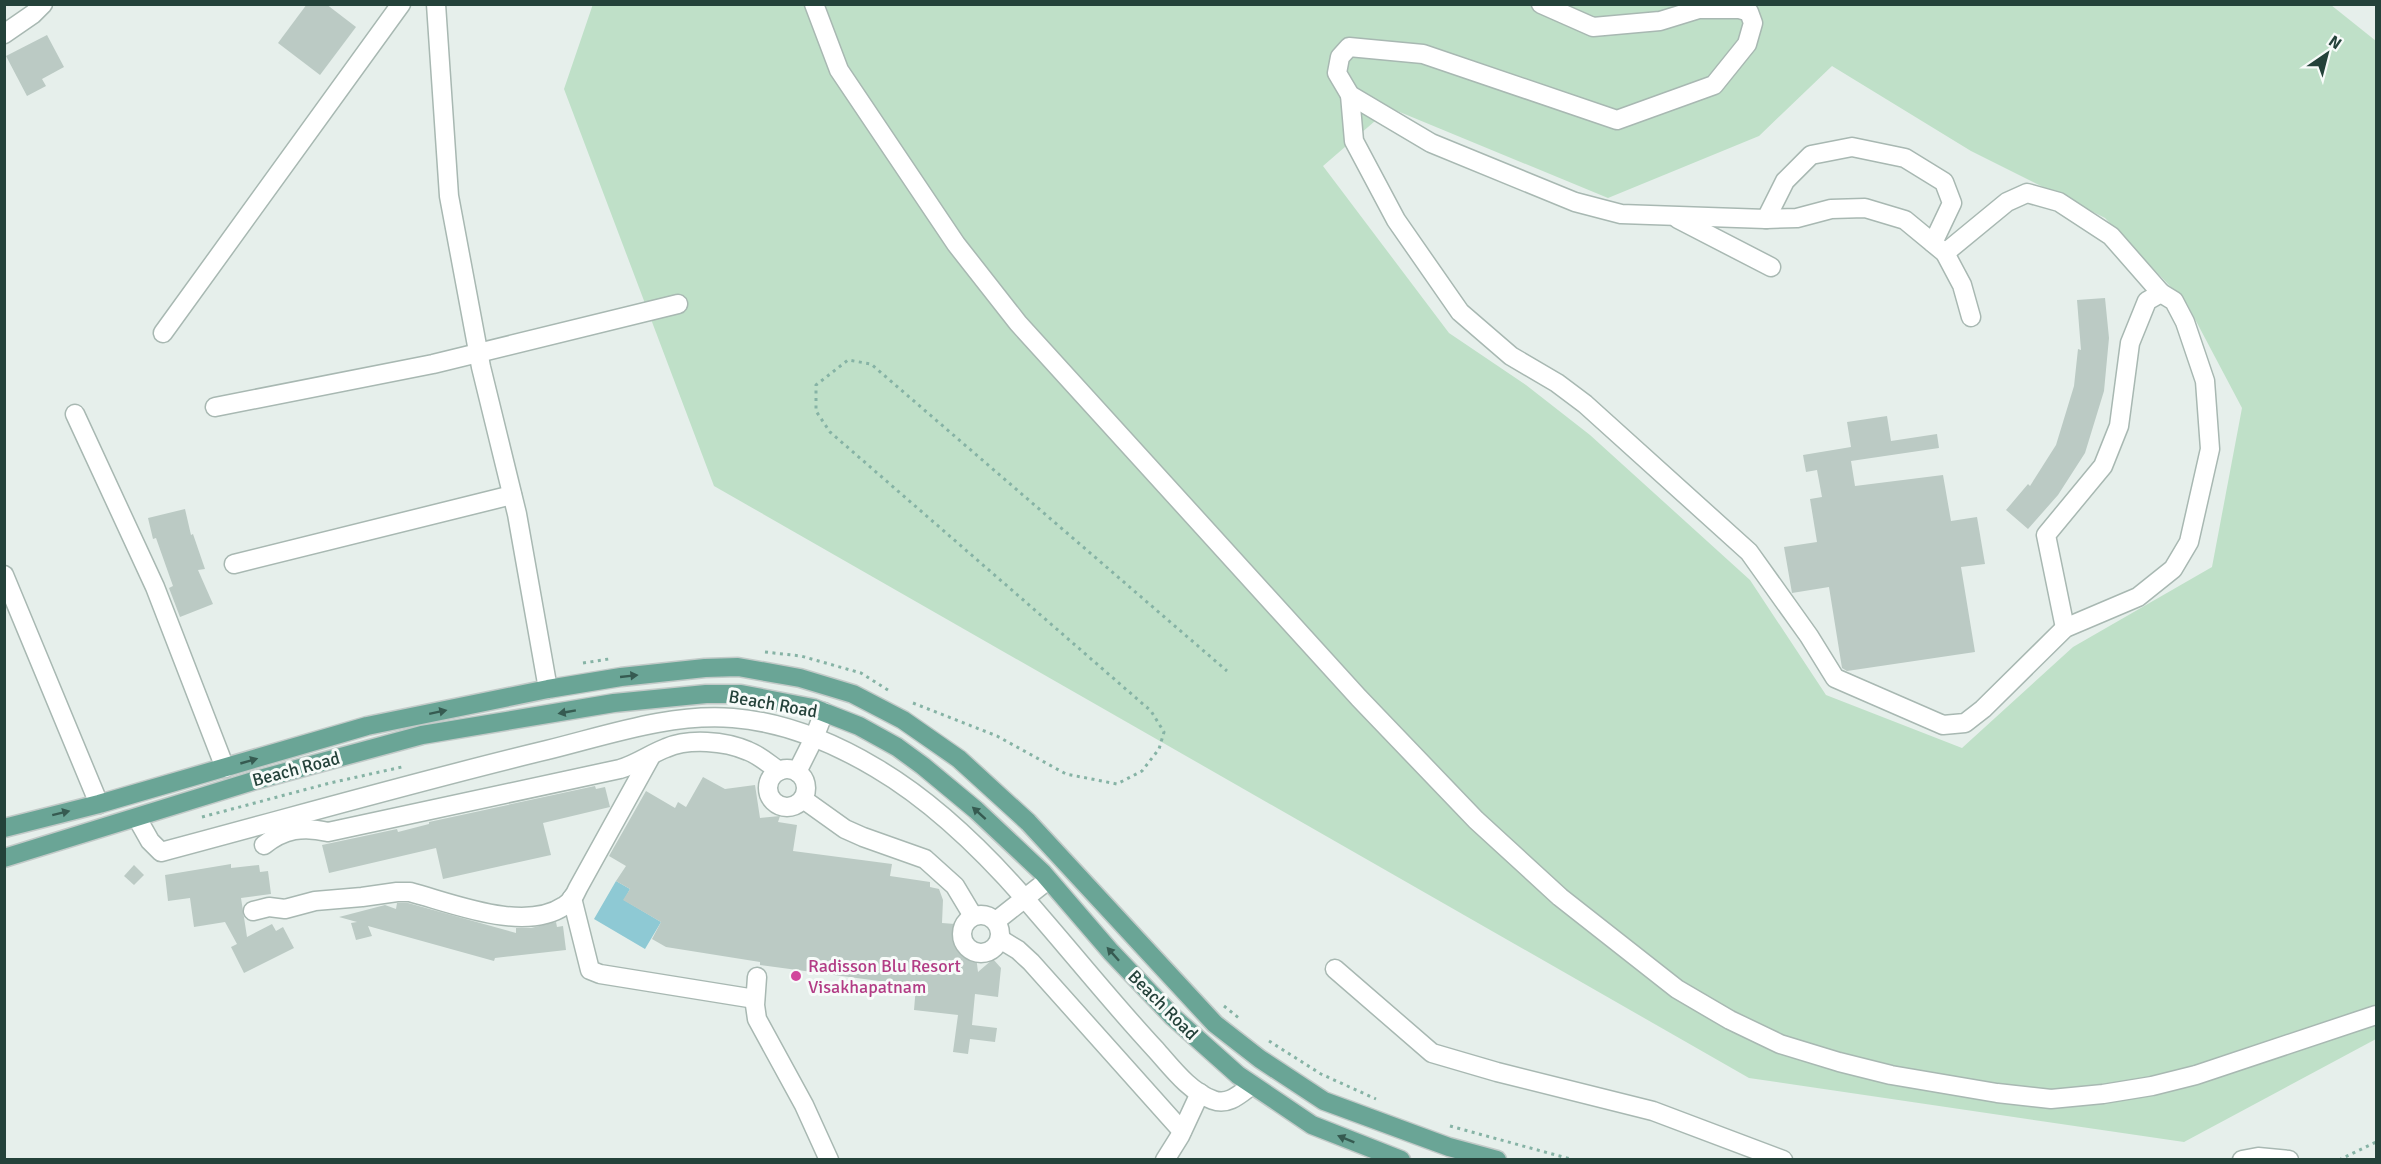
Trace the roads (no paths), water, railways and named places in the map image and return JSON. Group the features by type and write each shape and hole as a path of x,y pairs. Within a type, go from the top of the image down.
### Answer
{"main road":[{"path":"4,828 99,804 368,726 548,688 621,676 705,668 738,667 800,678 853,694 903,720 959,759 1028,822 1215,1024 1260,1059 1324,1101 1449,1147 1497,1160"},
{"name":"Beach Road","path":"4,858 256,780 422,735 614,704 706,694 741,694 813,708 859,726 897,747 976,810 1048,880 1173,1017 1238,1075 1312,1125 1401,1160"},
{"path":"1088,925 1110,908"}],"street":[{"path":"4,34 38,9 50,4"},
{"path":"163,333 401,4"},
{"path":"436,4 449,195 481,367 512,495 548,688"},
{"path":"814,4 839,70 956,244 1018,322 1359,698 1476,820 1560,897 1677,989 1730,1020 1780,1044 1839,1062 1891,1075 1997,1093 2051,1099 2152,1086 2196,1075 2376,1015"},
{"path":"1540,4 1593,27 1660,21 1700,9 1739,9 1749,12 1753,23 1747,44 1714,85 1617,120 1423,54 1349,47 1340,57 1337,73 1350,95 1354,141 1396,220 1460,312 1511,356 1557,383 1585,404 1749,552 1809,636 1835,678 1943,725 1965,723 1983,709 2065,628 2138,597 2174,568 2189,542 2210,449 2205,381 2185,322 2174,300 2161,293 2111,236 2059,202 2027,193 2007,202 1939,248"},
{"path":"1350,95 1431,143 1575,202 1621,214 1766,219 1797,218 1831,209 1865,208 1905,220 1939,248 1962,285 1971,317"},
{"path":"1766,219 1785,181 1811,155 1852,147 1905,158 1944,182 1952,202 1939,248"},
{"path":"1674,217 1771,267"},
{"path":"2065,628 2046,535 2103,466 2119,426 2130,343 2147,301 2161,293"},
{"path":"215,407 433,364 678,304"},
{"path":"75,414 156,587 225,768"},
{"path":"234,564 512,495"},
{"path":"4,575 99,804"},
{"path":"264,845 274,837 292,830 313,828 328,832 620,769 636,765 667,747 683,744 718,743 748,751 788,771 805,781 806,794 793,807 775,803 768,786 770,780 788,771 814,738 824,712"},
{"path":"137,818 150,841 160,852 495,762 675,718 736,718 774,725 814,738 873,766 934,808 1025,898 1118,1009 1182,1078 1200,1093 1212,1100 1224,1102 1252,1085"},
{"path":"253,911 269,907 285,909 315,901 397,892 410,892 508,917 528,917 564,907 572,898 651,756"},
{"path":"803,799 844,828 925,859 955,886 973,916"},
{"path":"1048,880 1025,898 998,930 993,949 981,953 969,948 963,938 964,925 973,916 985,915 998,930 1018,951 1031,962 1182,1131"},
{"path":"572,898 588,966 595,973 755,999"},
{"path":"1335,969 1432,1053 1497,1072 1653,1111 1782,1160"},
{"path":"757,977 755,999 757,1020 804,1105 829,1160"},
{"path":"1165,1160 1200,1093"},
{"path":"2241,1160 2258,1157 2289,1160"}],"water":[{"path":"616,881 630,889 624,900 661,922 645,949 594,919"}],"place":[{"name":"Radisson Blu Resort Visakhapatnam","path":"796,976"}]}
